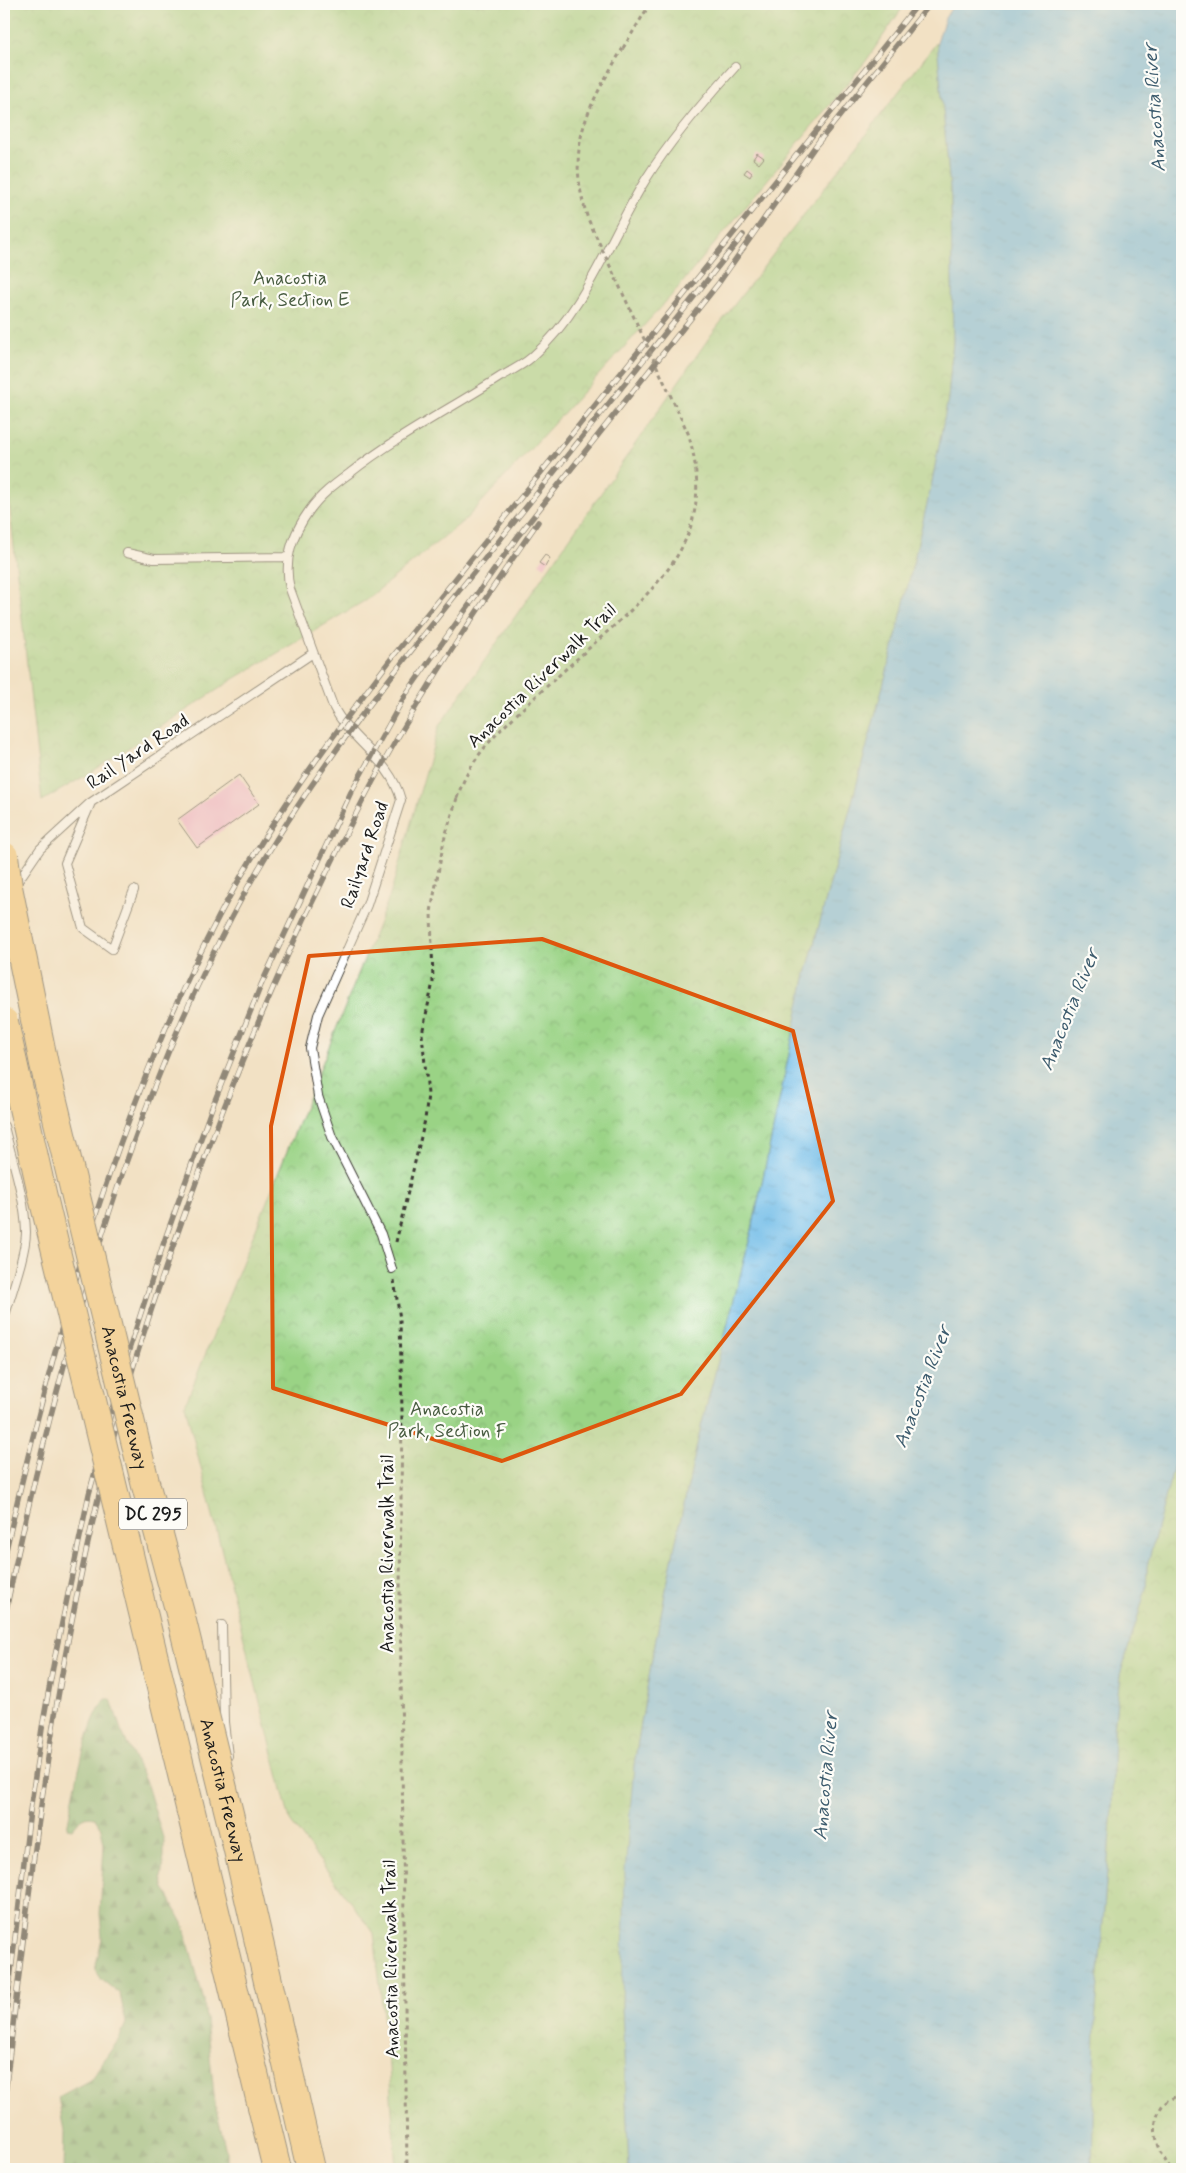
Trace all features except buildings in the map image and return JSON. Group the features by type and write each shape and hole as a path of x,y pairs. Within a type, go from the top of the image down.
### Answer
{"highway":[{"name":"Anacostia Freeway","path":"4,856 8,887 44,1064 86,1242 237,1846 312,2169"},
{"name":"Anacostia Freeway","path":"4,1022 44,1202 277,2169"}],"lane":[{"path":"127,553 154,559 287,557 296,532 309,510 327,490 381,451 532,358 559,329 600,267 646,179 696,111 735,67"},
{"name":"Railyard Road","path":"287,557 286,573 290,589 337,714 390,772 397,784 401,800 367,905 318,1014 310,1048 318,1096 332,1137 381,1234 392,1269"},
{"name":"Rail Yard Road","path":"4,902 40,849 90,803 313,653"},
{"path":"90,803 65,863 83,928 112,949 134,890"},
{"path":"4,1126 19,1188 26,1234 4,1319"},
{"path":"222,1625 224,1722 229,1769"},
{"path":"230,1779 237,1846"}],"path":[{"name":"Anacostia Riverwalk Trail","path":"407,2169 400,1604 402,1401 400,1319 392,1269 393,1253 425,1120 428,1094 422,1034 433,982 431,912 444,840 456,798 468,771 484,746 654,589 680,554 692,525 697,480 693,450 688,433 588,219 582,201 578,163 580,139 586,116 594,97 650,4"},
{"path":"1170,2169 1159,2151 1155,2136 1157,2120 1163,2105 1182,2094"}],"highlighted area":[{"path":"542,939 793,1031 833,1201 681,1394 502,1461 273,1388 271,1126 309,956"}],"green space":[{"name":"Anacostia Park, Section E","path":"4,4 905,4 866,61 672,295 467,518 366,600 234,679 93,771 42,801 4,455"},
{"name":"Anacostia Park, Section F","path":"937,42 951,199 953,342 948,399 931,487 895,641 805,978 752,1230 700,1431 652,1659 634,1765 622,2006 629,2169 396,2169 389,2067 374,1933 290,1821 185,1405 390,895 439,726 711,335"},
{"path":"1182,1435 1182,2169 1092,2169 1095,2022 1112,1808 1114,1729 1120,1675 1146,1589 1147,1566"},
{"path":"106,1699 111,1699 121,1730 147,1785 164,1841 161,1878 164,1888 183,1923 204,2001 215,2103 226,2151 226,2169 63,2169 64,2131 58,2097 90,2080 119,2039 126,2023 120,1994 102,1980 95,1969 102,1938 100,1914 104,1844 101,1828 94,1817 90,1816 82,1819 72,1829 67,1828 86,1741 92,1723"}],"water":[{"name":"Anacostia River","path":"954,4 1182,4 1182,1435 1147,1566 1146,1589 1120,1675 1114,1729 1112,1808 1095,2022 1092,2169 629,2169 622,2006 625,1871 634,1765 652,1659 700,1431 752,1230 805,978 895,641 931,487 948,399 953,342 951,199 937,42 945,18"}],"railway":[{"path":"4,1559 23,1477 66,1312 118,1149 148,1069 182,992 219,916 238,882 301,782 394,655 918,4"},
{"path":"817,144 930,4"},
{"path":"4,2031 30,1811 42,1728 89,1494 125,1362 164,1242 211,1110 261,985 351,792 406,694 518,536 718,284 821,138"},
{"path":"4,1620 48,1425 96,1254 152,1092 197,987 249,885 302,800 389,679 743,235"},
{"path":"4,2103 35,1844 62,1672 97,1502 126,1390 142,1338 202,1165 234,1082 286,959 345,835 374,779 418,703 477,611 538,522"}]}
